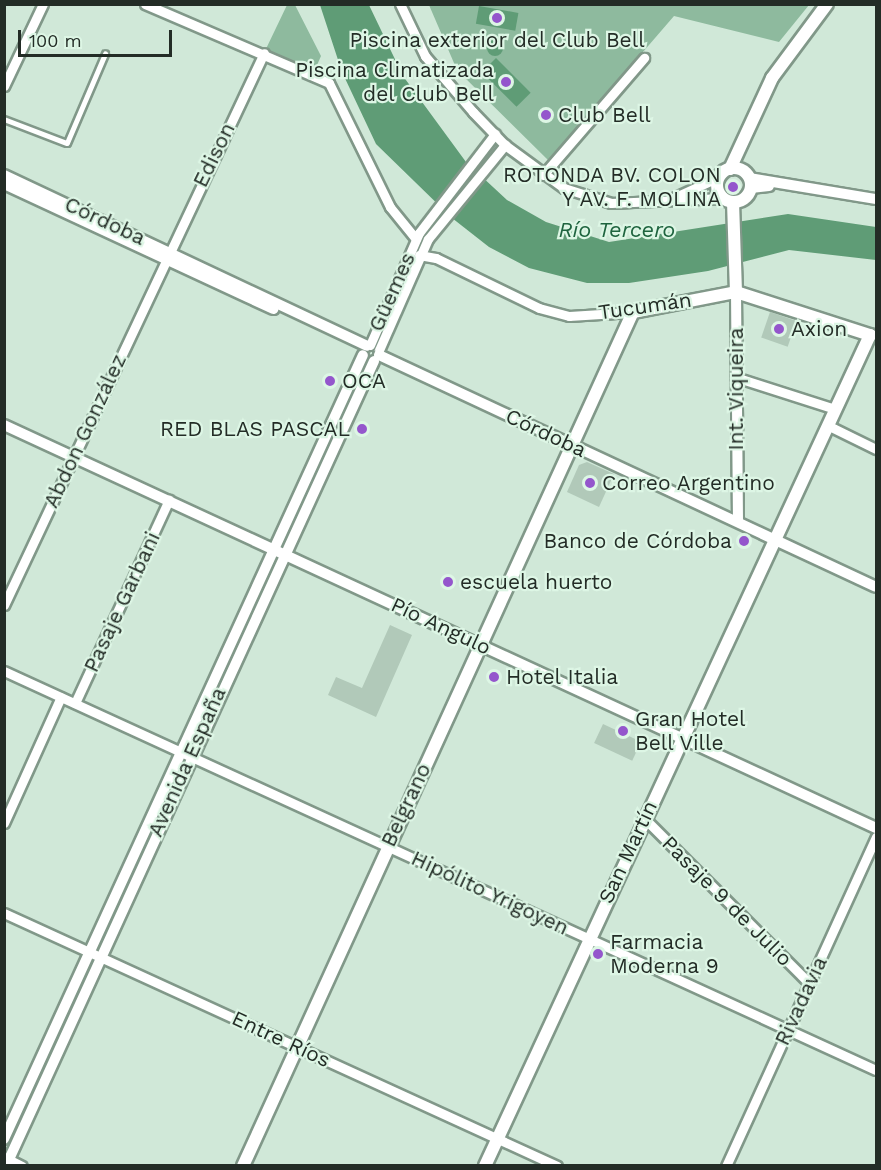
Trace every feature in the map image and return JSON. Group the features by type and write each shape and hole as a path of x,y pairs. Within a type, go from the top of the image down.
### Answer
{"main road":[{"path":"736,292 730,204 719,177 730,169 771,78 827,4"},
{"path":"730,204 748,180 743,142"},
{"path":"730,169 748,180"},
{"name":"Tucumán","path":"633,312 736,292 873,336"},
{"name":"Belgrano","path":"243,1166 387,846 633,312"},
{"name":"San Martín","path":"485,1166 588,938 683,739 772,539 873,336"}],"street":[{"path":"4,86 43,4"},
{"path":"146,4 264,53 328,83 390,207 416,239"},
{"path":"400,4 425,56 505,145 543,175 611,203 672,198 730,204"},
{"name":"Edison","path":"167,254 264,53"},
{"path":"543,175 644,58"},
{"name":"Güemes","path":"371,352 416,239 495,134"},
{"name":"Güemes","path":"371,352 421,252 505,145"},
{"name":"Córdoba","path":"4,175 371,352 876,586"},
{"path":"672,198 719,177"},
{"path":"748,180 876,199"},
{"name":"Córdoba","path":"4,184 167,254"},
{"name":"Tucumán","path":"421,252 539,308 568,316 633,312"},
{"name":"Abdon González","path":"4,605 167,254"},
{"name":"Int. Viqueira","path":"736,292 738,521"},
{"name":"Avenida España","path":"6,1161 184,754 371,352"},
{"path":"735,377 835,409"},
{"name":"Pío Angulo","path":"4,424 876,828"},
{"path":"827,425 876,449"},
{"name":"Pasaje Garbani","path":"75,703 169,500"},
{"name":"Hipólito Yrigoyen","path":"4,671 876,1071"},
{"path":"4,823 62,697"},
{"name":"Pasaje 9 de Julio","path":"644,818 809,983"},
{"name":"Rivadavia","path":"726,1166 876,837"},
{"name":"Entre Ríos","path":"4,913 557,1166"},
{"name":"Avenida España","path":"4,1139 96,954"},
{"path":"6,1161 22,1166"}],"lane":[{"path":"4,118 67,143 105,54"}],"shaded area":[{"path":"287,5 295,5 321,56 314,72 320,77 264,53"},
{"path":"320,5 369,5 403,76 466,162 507,200 546,222 609,242 788,214 876,227 876,260 789,250 708,271 629,283 587,283 529,268 489,247 452,218 376,144 342,72"},
{"name":"Club Bell","path":"429,5 809,5 779,42 674,16 549,161 457,70"},
{"name":"Piscina exterior del Club Bell","path":"479,6 518,13 515,31 476,24"},
{"path":"495,40 501,42 503,48 501,54 495,56 489,54 487,48 489,42"},
{"name":"Piscina Climatizada del Club Bell","path":"496,58 531,93 517,107 482,72"}],"building":[{"name":"Axion","path":"770,312 796,321 788,347 761,338"},
{"name":"Correo Argentino","path":"587,462 614,474 599,507 567,492 579,465"},
{"path":"390,625 412,635 376,717 328,695 336,677 362,688"},
{"path":"603,724 641,742 632,761 594,743"}],"place":[{"name":"Piscina exterior del Club Bell","path":"497,18"},
{"name":"Piscina Climatizada del Club Bell","path":"506,82"},
{"name":"Club Bell","path":"546,115"},
{"name":"ROTONDA BV. COLON Y AV. F. MOLINA","path":"733,187"},
{"name":"Axion","path":"779,329"},
{"name":"OCA","path":"330,381"},
{"name":"RED BLAS PASCAL","path":"362,429"},
{"name":"Correo Argentino","path":"590,483"},
{"name":"Banco de Córdoba","path":"744,541"},
{"name":"escuela huerto","path":"448,582"},
{"name":"Hotel Italia","path":"494,677"},
{"name":"Gran Hotel Bell Ville","path":"623,731"},
{"name":"Farmacia Moderna 9","path":"598,954"}],"water label":[{"name":"Río Tercero","path":"617,230"}]}
